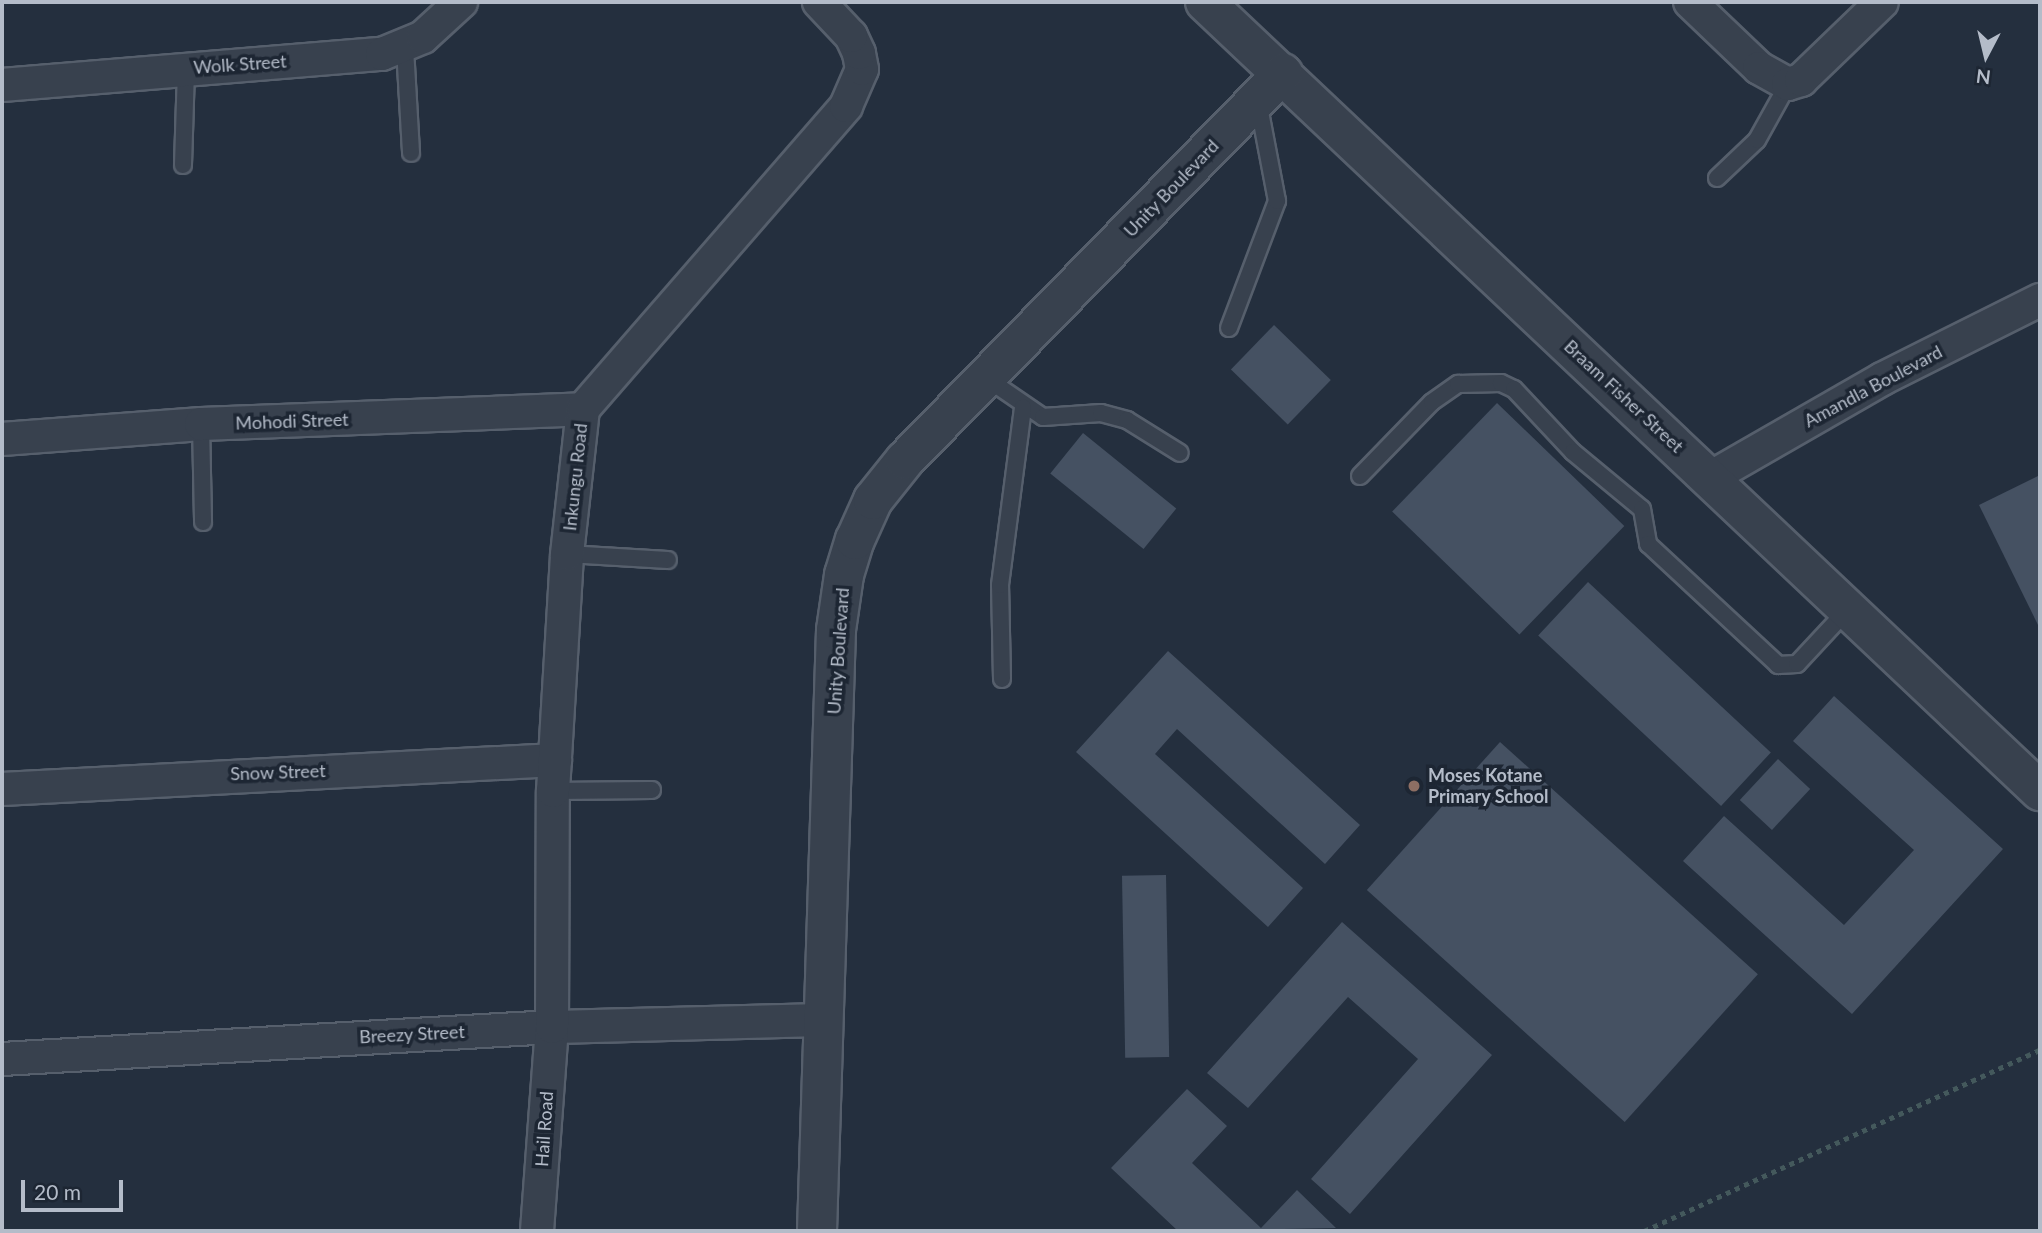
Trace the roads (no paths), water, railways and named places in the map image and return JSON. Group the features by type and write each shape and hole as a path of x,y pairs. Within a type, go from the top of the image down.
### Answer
{"street":[{"name":"Wolk Street","path":"2,85 186,67 356,57 405,48 461,2"},
{"name":"Inkungu Road","path":"552,1027 553,791 567,554 583,409 832,124 855,90 862,69 859,53 851,36 819,2"},
{"name":"Braam Fisher Street","path":"1205,2 1271,85 1710,478 2040,791"},
{"path":"1690,2 1759,68 1788,84 1801,80 1882,2"},
{"name":"Unity Boulevard","path":"817,1231 836,630 844,575 873,500 986,378 1271,85"},
{"name":"Amandla Boulevard","path":"1710,478 1870,386 2040,299"},
{"name":"Mohodi Street","path":"2,439 201,424 583,409"},
{"name":"Snow Street","path":"2,789 555,760"},
{"name":"Breezy Street","path":"2,1059 552,1027 824,1020"},
{"name":"Hail Road","path":"537,1231 552,1027"}],"lane":[{"path":"405,48 411,153"},
{"path":"183,165 186,67"},
{"path":"1717,178 1757,140 1788,84"},
{"path":"1229,328 1276,201 1271,85"},
{"path":"986,378 1023,407 1043,417 1101,413 1127,420 1180,453"},
{"path":"1360,477 1458,384 1502,383 1514,389 1573,452 1642,509 1648,544 1778,665 1797,663 1849,608"},
{"path":"1002,680 1000,585 1023,407"},
{"path":"201,424 203,522"},
{"path":"567,554 668,561"},
{"path":"553,791 652,790"}],"place":[{"name":"Moses Kotane Primary School","path":"1414,786"}]}
